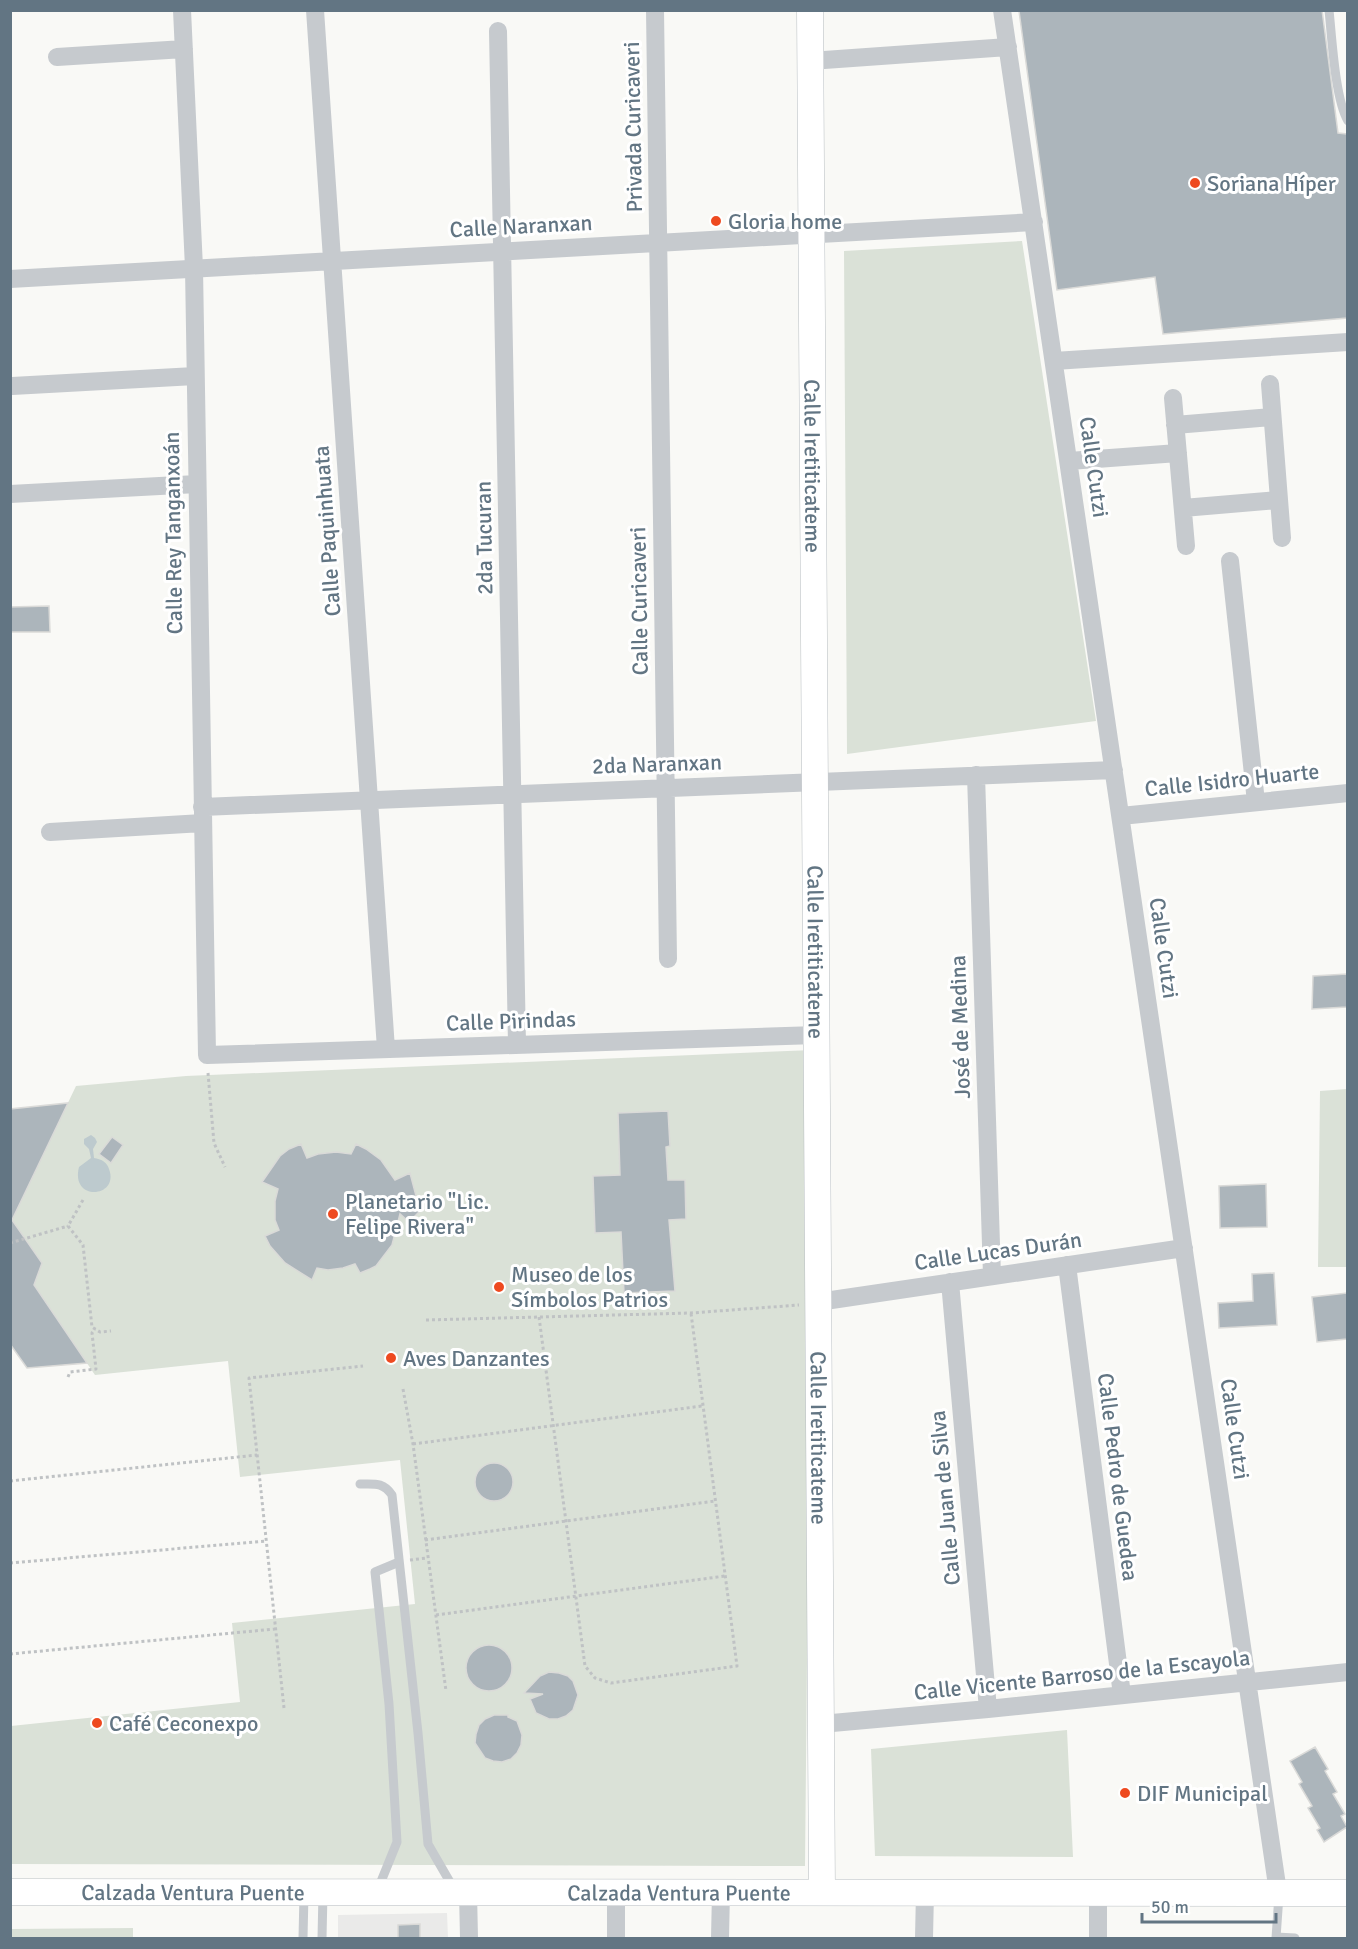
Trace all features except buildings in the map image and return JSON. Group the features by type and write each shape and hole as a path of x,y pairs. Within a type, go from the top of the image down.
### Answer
{"street":[{"name":"Calle Rey Tanganxoán","path":"182,10 194,268 207,1055"},
{"name":"Calle Paquinhuata","path":"315,10 386,1049"},
{"name":"Privada Curicaveri","path":"656,10 658,242"},
{"name":"Calle Iretiticateme","path":"810,10 822,1892"},
{"name":"Calle Cutzi","path":"1002,10 1278,1892"},
{"name":"2da Tucuran","path":"498,31 517,1045"},
{"path":"810,61 1008,47"},
{"path":"57,57 184,50"},
{"name":"Calle Naranxan","path":"10,279 1034,222"},
{"name":"Calle Curicaveri","path":"658,242 668,959"},
{"path":"1054,362 1347,342"},
{"path":"12,386 195,376"},
{"path":"1270,384 1282,538"},
{"path":"1173,398 1186,546"},
{"path":"1175,425 1272,417"},
{"path":"1069,461 1178,453"},
{"path":"10,494 196,484"},
{"path":"1183,508 1279,500"},
{"path":"1230,561 1256,802"},
{"name":"2da Naranxan","path":"50,832 369,800 1114,770"},
{"name":"José de Medina","path":"976,776 992,1276"},
{"name":"Calle Isidro Huarte","path":"1121,816 1347,793"},
{"name":"Calle Pirindas","path":"207,1055 816,1035"},
{"name":"Calle Lucas Durán","path":"818,1302 1184,1248"},
{"name":"Calle Pedro de Guedea","path":"1067,1265 1122,1695"},
{"name":"Calle Juan de Silva","path":"950,1282 988,1709"},
{"name":"Calle Vicente Barroso de la Escayola","path":"821,1724 1347,1672"},
{"name":"Calzada Ventura Puente","path":"10,1892 1347,1893"},
{"path":"464,1892 469,1938"},
{"path":"616,1892 616,1938"},
{"path":"720,1938 722,1892"},
{"path":"924,1938 925,1892"},
{"path":"1098,1892 1098,1938"}],"lane":[{"path":"1329,10 1343,113 1347,121"},
{"path":"360,1484 380,1484 392,1495 428,1844 455,1890 464,1892"},
{"path":"373,1892 377,1891 397,1842 389,1704 374,1585 375,1572 399,1562"},
{"path":"303,1938 313,1892"},
{"path":"313,1892 322,1938"},
{"path":"1278,1892 1276,1938 1295,1938"}],"path":[{"path":"207,1055 214,1143 225,1167"},
{"path":"10,1243 68,1226 83,1200"},
{"path":"68,1226 83,1245 92,1327 100,1332 111,1331"},
{"path":"426,1320 691,1313 805,1305 818,1302"},
{"path":"538,1317 585,1666 595,1678 611,1683 737,1666 691,1313"},
{"path":"68,1377 70,1372 96,1369 92,1333 95,1329"},
{"path":"284,1708 249,1378 363,1366"},
{"path":"404,1389 446,1690"},
{"path":"413,1444 702,1406"},
{"path":"10,1480 257,1455"},
{"path":"426,1540 715,1501"},
{"path":"10,1563 266,1541"},
{"path":"436,1616 725,1576"},
{"path":"10,1654 275,1629"}],"shaded area":[{"path":"1022,241 1096,721 847,754 844,251"},
{"path":"813,1050 805,1866 11,1864 11,1726 240,1702 232,1623 415,1604 400,1460 240,1477 228,1361 95,1375 34,1285 12,1220 76,1086 186,1076"},
{"path":"1347,1089 1347,1267 1318,1267 1320,1091"},
{"path":"91,1135 97,1142 93,1149 94,1158 107,1164 110,1179 108,1186 95,1192 87,1191 81,1186 78,1178 79,1167 91,1158 84,1139"},
{"path":"1067,1730 1073,1857 875,1856 871,1749"},
{"path":"447,1913 448,1938 338,1938 338,1915"},
{"path":"133,1928 133,1938 11,1938 11,1929"}],"place":[{"name":"Soriana Híper","path":"1195,183"},
{"name":"Gloria home","path":"716,221"},
{"name":"Planetario \"Lic. Felipe Rivera\"","path":"333,1214"},
{"name":"Museo de los Símbolos Patrios","path":"499,1287"},
{"name":"Aves Danzantes","path":"391,1358"},
{"name":"Café Ceconexpo","path":"97,1723"},
{"name":"DIF Municipal","path":"1125,1793"}]}
